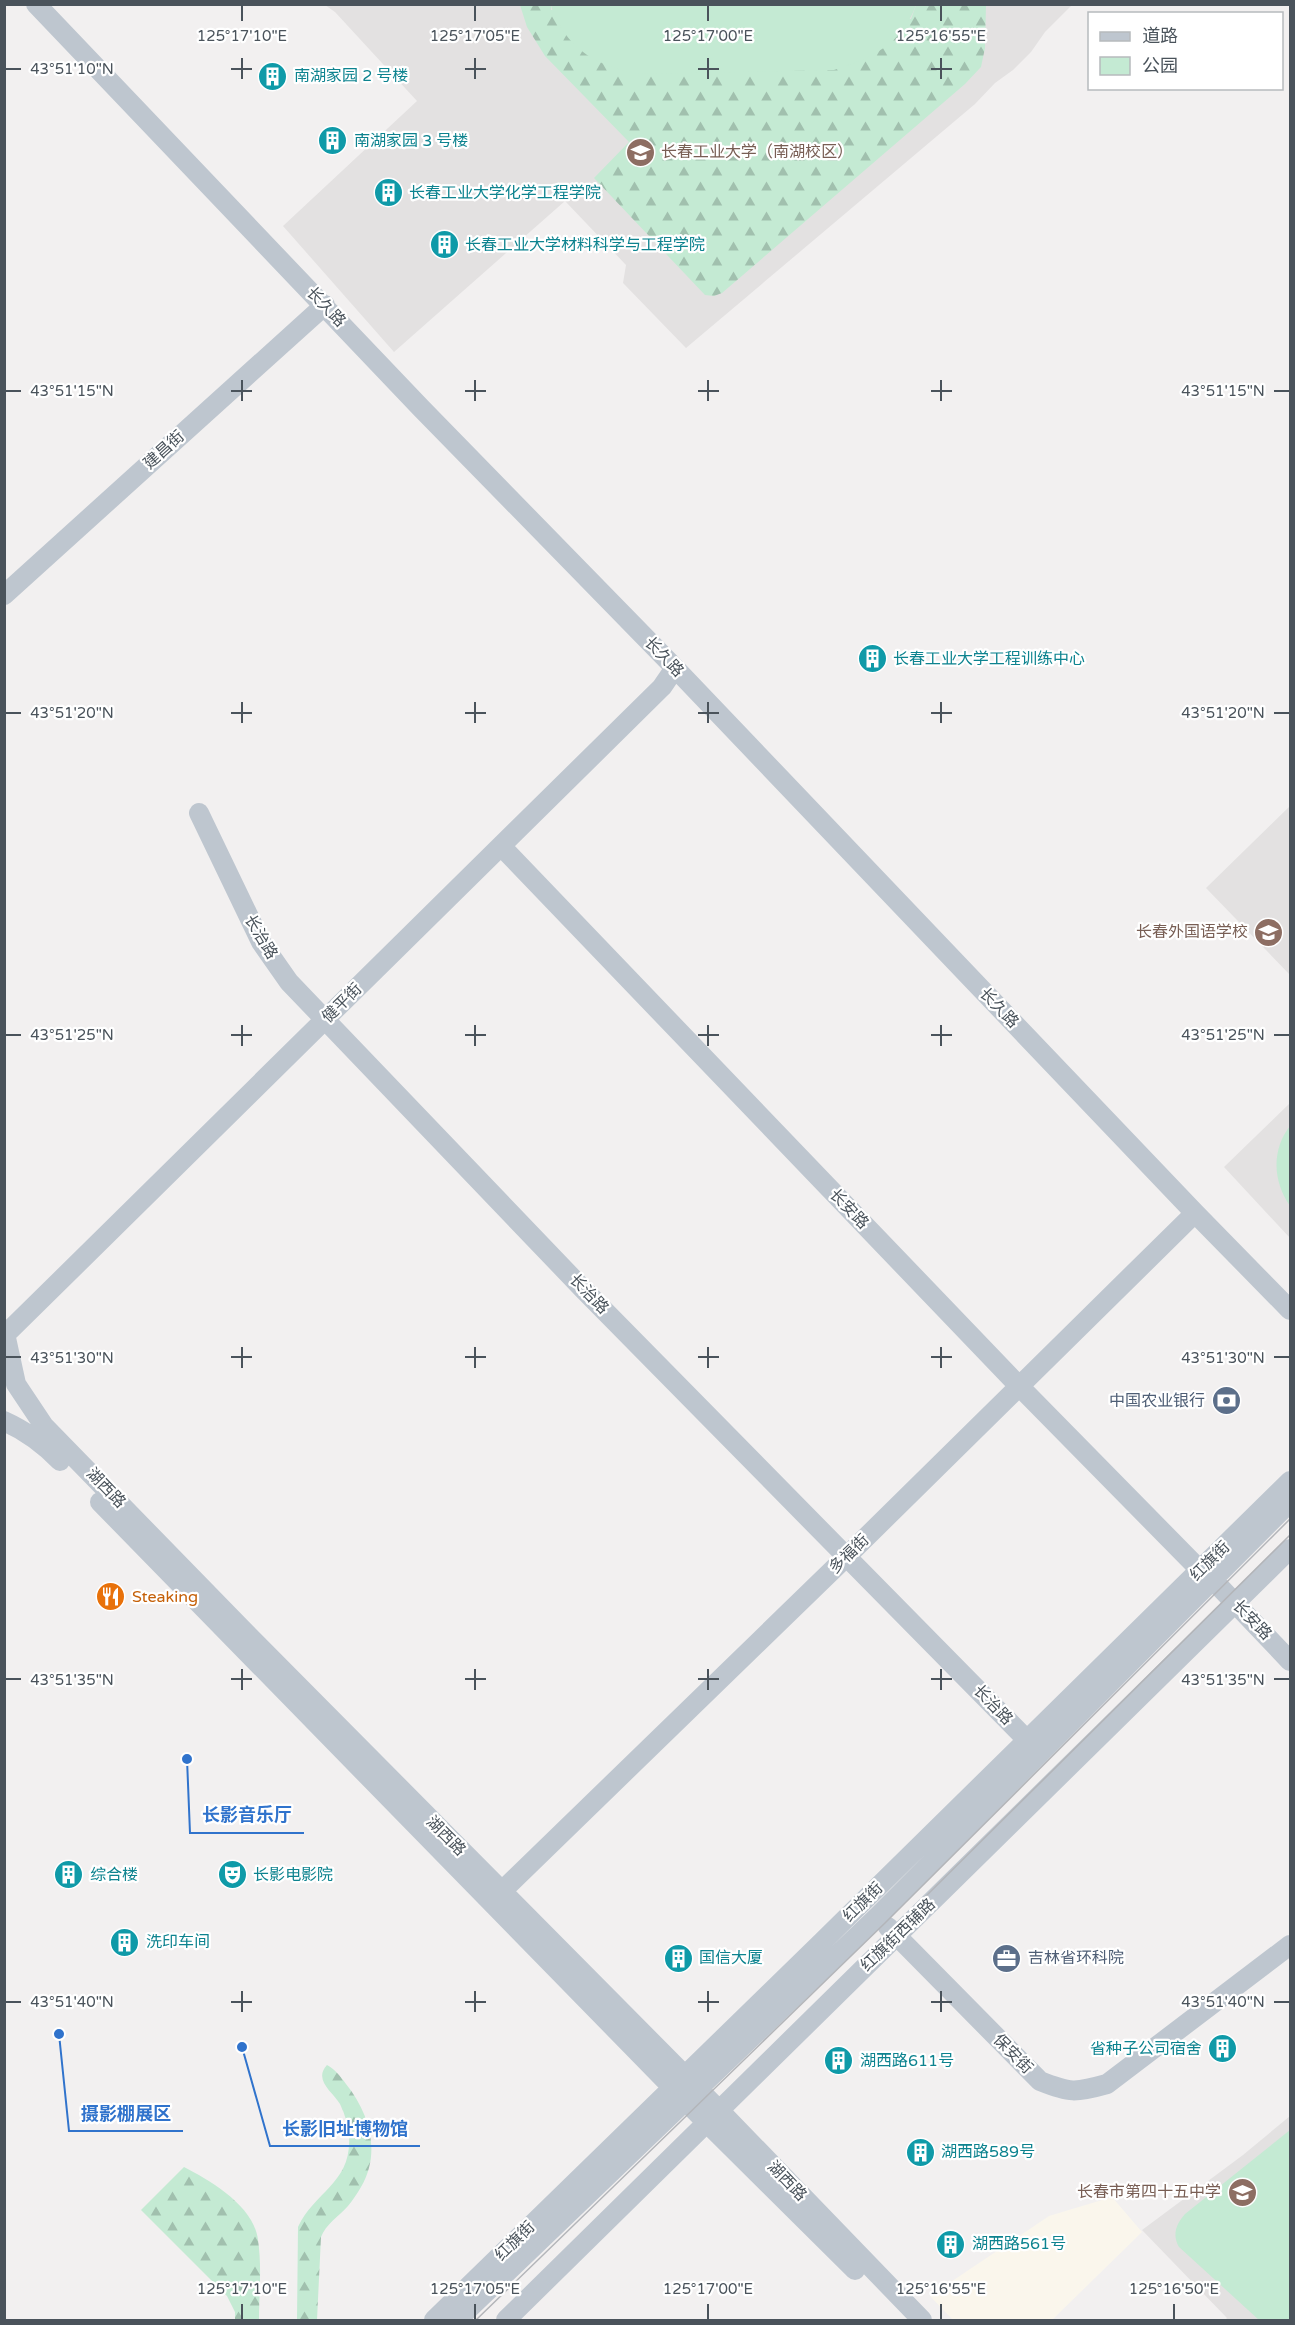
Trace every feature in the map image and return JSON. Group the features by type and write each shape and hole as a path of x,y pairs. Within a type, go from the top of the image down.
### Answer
{"street":[{"name":"长久路","path":"36,4 1290,1310"},
{"name":"建昌街","path":"4,596 325,305"},
{"name":"健平街","path":"5,1332 662,687 675,668"},
{"name":"长治路","path":"199,813 261,942 289,982 1027,1740"},
{"name":"长安路","path":"501,846 1019,1386 1290,1660"},
{"name":"多福街","path":"501,1892 847,1557 1195,1213"},
{"name":"湖西路","path":"5,1332 16,1384 44,1426 501,1892 684,2088"},
{"name":"湖西路","path":"4,1421 21,1429 46,1446 713,2117 922,2320"},
{"name":"红旗街","path":"434,2320 684,2088 877,1917 1207,1575 1290,1480"},
{"name":"红旗街","path":"457,2320 684,2088 822,1942 1027,1740 1290,1502"},
{"name":"红旗街西辅路","path":"506,2320 1290,1549"},
{"name":"保安街","path":"877,1917 1040,2081 1063,2091 1083,2091 1107,2084 1290,1945"},
{"name":"湖西路","path":"713,2117 905,2320"}],"shaded area":[{"name":"长春工业大学（南湖校区）","path":"325,5 1072,5 1045,32 1031,52 975,104 686,348 623,283 626,265 565,201 394,352 283,226 417,101 335,12"},
{"name":"长春外国语学校","path":"1290,806 1290,975 1206,888"},
{"path":"1290,1103 1290,1238 1224,1167"},
{"name":"长春市第四十五中学","path":"1290,2116 1290,2320 1225,2320 1227,2318 1142,2230 1243,2155"},
{"path":"1112,2197 1142,2232 1052,2320 953,2320 930,2296 1049,2216"}],"green space":[{"path":"551,4 916,5 903,30 884,48 834,70 640,74 603,64 582,51 565,33"},
{"path":"520,5 551,5 551,10 911,19 916,5 986,5 985,48 981,67 965,84 722,293 714,296 705,295 594,178 629,142 545,56 527,27"},
{"path":"1290,1126 1290,1206 1280,1187 1276,1166 1280,1145"},
{"path":"327,2065 342,2079 367,2121 371,2147 370,2161 367,2174 358,2192 348,2206 326,2228 321,2237 317,2320 297,2320 298,2227 305,2215 339,2176 348,2152 349,2136 345,2116 340,2104 323,2081 323,2070"},
{"name":"长春市第四十五中学","path":"1290,2130 1290,2320 1259,2320 1179,2247 1176,2230 1185,2214"},
{"path":"184,2167 230,2196 249,2216 255,2228 260,2260 259,2320 235,2320 235,2312 227,2296 141,2210"}],"tram line":[{"path":"476,2320 885,1923 1290,1519"},
{"path":"919,1903 1290,1535"}],"place":[{"name":"南湖家园 2 号楼","path":"273,76"},
{"name":"南湖家园 3 号楼","path":"333,141"},
{"name":"长春工业大学（南湖校区）","path":"640,152"},
{"name":"长春工业大学化学工程学院","path":"388,193"},
{"name":"长春工业大学材料科学与工程学院","path":"444,245"},
{"name":"长春工业大学工程训练中心","path":"872,659"},
{"name":"长春外国语学校","path":"1269,932"},
{"name":"中国农业银行","path":"1226,1401"},
{"name":"Steaking","path":"111,1597"},
{"name":"长影音乐厅","path":"187,1759"},
{"name":"综合楼","path":"69,1875"},
{"name":"长影电影院","path":"232,1875"},
{"name":"洗印车间","path":"125,1942"},
{"name":"国信大厦","path":"678,1958"},
{"name":"吉林省环科院","path":"1007,1958"},
{"name":"摄影棚展区","path":"59,2034"},
{"name":"长影旧址博物馆","path":"242,2047"},
{"name":"省种子公司宿舍","path":"1223,2049"},
{"name":"湖西路611号","path":"839,2061"},
{"name":"湖西路589号","path":"920,2152"},
{"name":"长春市第四十五中学","path":"1242,2192"},
{"name":"湖西路561号","path":"951,2244"}]}
